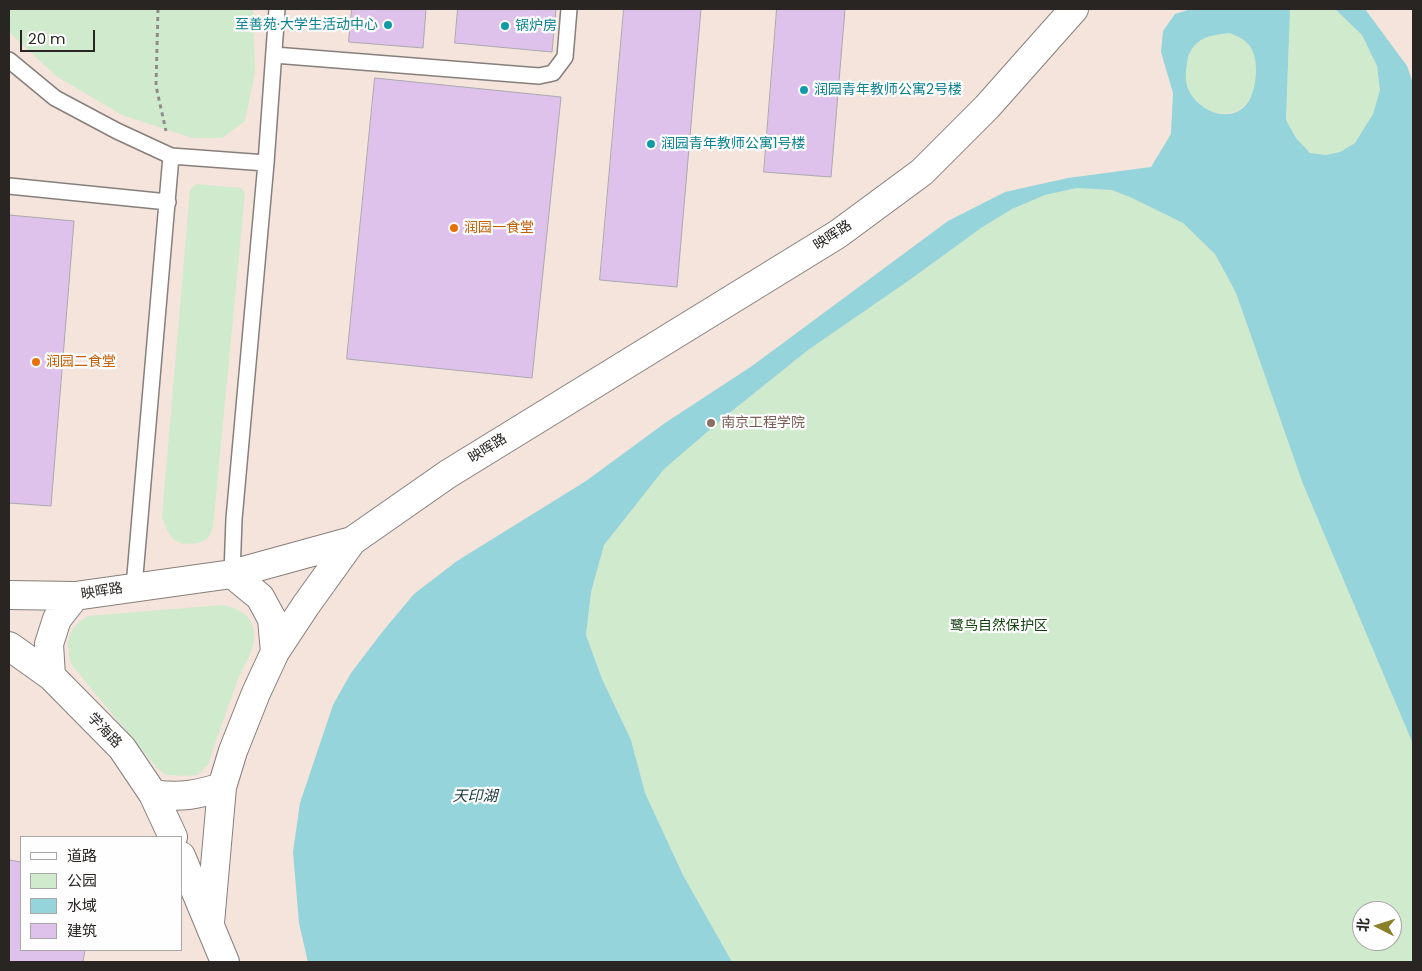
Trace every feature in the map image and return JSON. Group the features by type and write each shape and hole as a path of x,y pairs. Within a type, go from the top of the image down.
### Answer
{"street":[{"name":"映晖路","path":"9,595 75,596 232,574 352,541 448,474 838,234 922,172 987,108 1074,9"},
{"path":"210,923 222,787 233,751 252,701 275,652 352,541"},
{"path":"232,574 260,597 272,619 275,652"},
{"path":"51,676 49,644 57,619 75,596"},
{"name":"学海路","path":"9,646 51,676 122,748 153,794 173,836"},
{"path":"153,794 171,796 194,795 222,787"},
{"path":"182,858 225,962"}],"lane":[{"path":"232,574 234,519 278,9"},
{"path":"274,55 539,76 553,73 565,57 569,9"},
{"path":"9,60 55,98 116,131 171,156 266,163"},
{"path":"134,587 171,156"},
{"path":"9,186 168,202"}],"path":[{"path":"158,9 156,86 171,156"}],"shaded area":[{"name":"南京工程学院","path":"9,9 1413,9 1413,962 9,962"}],"green space":[{"path":"9,9 253,9 255,72 245,121 222,138 192,138 122,115 56,76 9,32"},
{"path":"1290,9 1335,9 1362,35 1377,66 1380,90 1373,114 1355,143 1340,152 1326,155 1310,153 1296,138 1286,120"},
{"path":"1230,32 1247,43 1253,51 1256,62 1256,82 1249,100 1240,109 1229,113 1217,113 1205,109 1195,101 1188,90 1185,69 1194,44 1212,35"},
{"path":"196,184 241,188 245,193 213,527 208,538 197,543 188,544 179,543 171,537 162,517 190,190"},
{"name":"鹭鸟自然保护区","path":"1077,188 1112,190 1183,223 1215,254 1236,293 1303,484 1413,744 1413,962 732,962 683,875 645,793 631,740 602,679 586,635 591,592 604,545 664,469 727,415 808,350 981,228 1012,209 1045,195"},
{"path":"222,605 238,610 247,616 253,626 253,645 237,682 208,765 197,775 166,775 157,768 71,664 68,648 69,636 75,626 88,616"}],"water":[{"name":"天印湖","path":"1191,9 1290,9 1286,120 1296,138 1310,153 1326,155 1340,152 1355,143 1373,114 1380,90 1377,66 1362,35 1335,9 1365,9 1407,66 1413,83 1413,744 1303,484 1236,293 1215,254 1183,223 1132,198 1112,190 1077,188 1045,195 1012,209 981,228 808,350 664,469 604,545 591,592 586,635 602,679 631,740 645,793 683,875 732,962 308,962 299,923 293,852 300,803 333,705 351,673 414,594 457,561 586,481 665,423 752,366 948,221 1005,192 1068,178 1151,167 1171,134 1173,93 1161,52 1163,31 1175,14","holes":["1229,33 1242,39 1251,47 1256,64 1255,83 1253,92 1245,106 1229,114 1220,114 1203,107 1196,101 1187,86 1186,71 1189,55 1197,43 1214,35"]}],"building":[{"name":"至善苑·大学生活动中心","path":"352,9 426,9 423,48 349,42"},
{"name":"锅炉房","path":"458,9 556,9 552,52 455,43"},
{"name":"润园青年教师公寓1号楼","path":"624,9 701,9 677,287 600,280"},
{"name":"润园青年教师公寓2号楼","path":"777,9 845,9 831,177 764,172"},
{"name":"润园一食堂","path":"375,78 561,97 532,378 347,359"},
{"name":"润园二食堂","path":"9,215 74,221 51,506 9,503"},
{"path":"9,860 20,862 20,951 85,951 83,962 9,962"}],"place":[{"name":"至善苑·大学生活动中心","path":"388,25"},
{"name":"锅炉房","path":"505,26"},
{"name":"润园青年教师公寓2号楼","path":"804,90"},
{"name":"润园青年教师公寓1号楼","path":"651,144"},
{"name":"润园一食堂","path":"454,228"},
{"name":"润园二食堂","path":"36,362"},
{"name":"南京工程学院","path":"711,423"}]}
